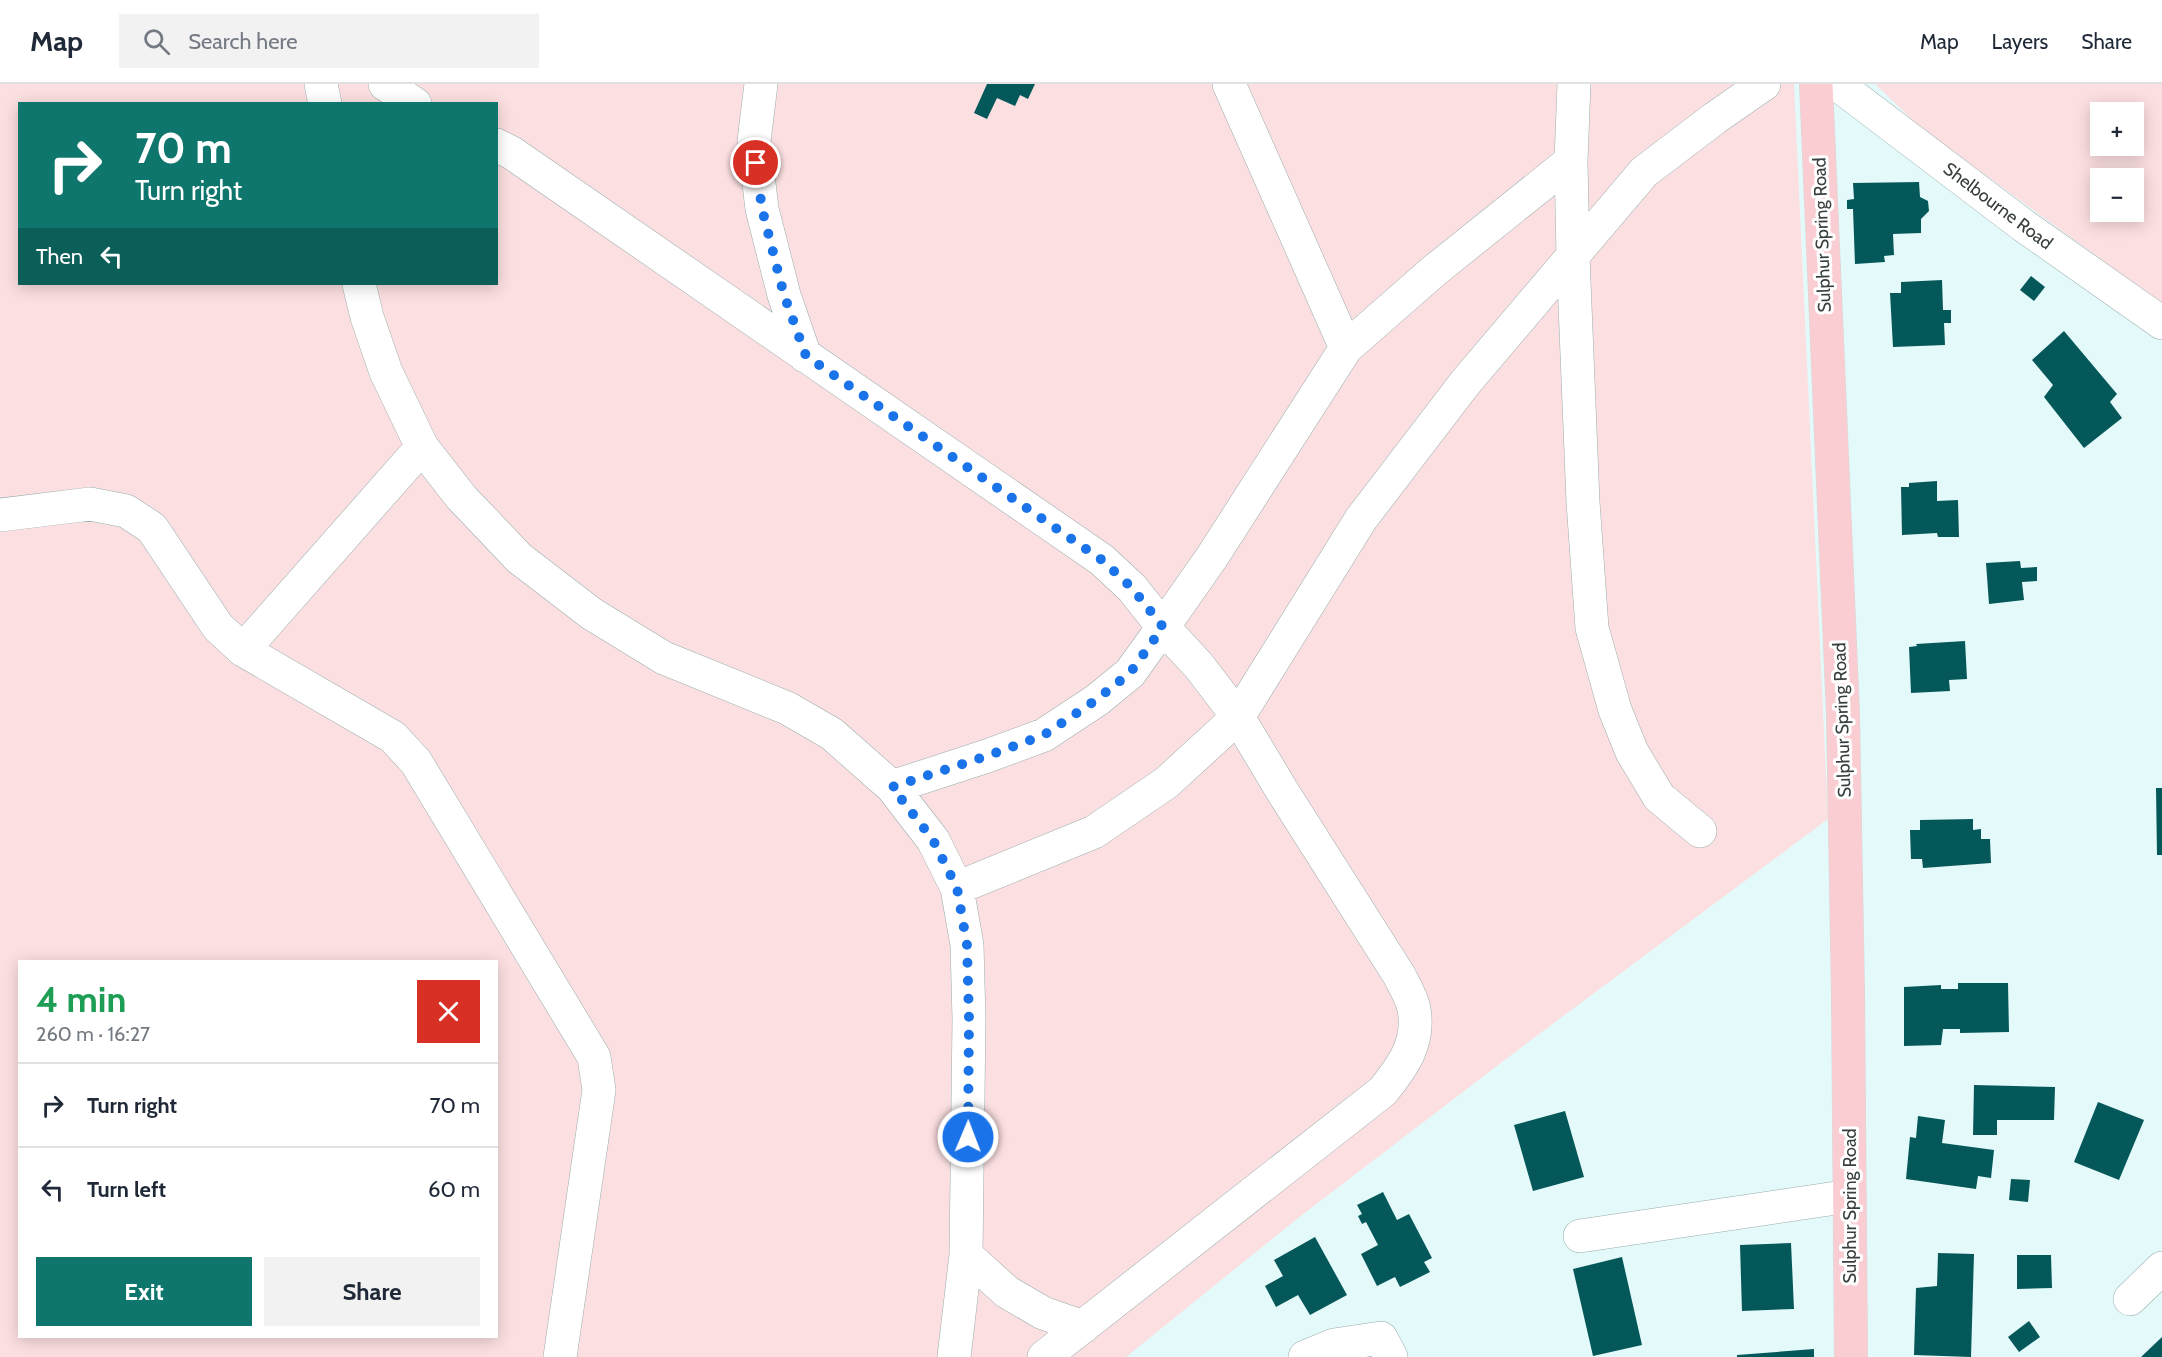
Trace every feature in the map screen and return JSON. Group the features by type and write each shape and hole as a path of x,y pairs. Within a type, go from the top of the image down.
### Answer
{"main road":[{"name":"Sulphur Spring Road","path":"1816,84 1843,715 1851,1357"}],"street":[{"path":"321,84 325,102"},
{"path":"385,84 412,102"},
{"path":"761,84 754,141 762,209 784,295 806,356"},
{"path":"1229,84 1346,348"},
{"path":"1574,84 1571,160 1573,256 1583,502 1592,628 1615,710 1632,752 1659,797 1700,831"},
{"path":"957,888 1094,832 1166,783 1238,717 1361,519 1465,383 1644,172 1764,84"},
{"name":"Shelbourne Road","path":"1838,84 2024,226 2162,323"},
{"path":"498,146 522,160 1102,560 1132,588 1163,627 1199,666 1238,717 1399,975 1414,1008 1415,1032 1404,1064 1383,1091 1044,1357"},
{"path":"892,787 1044,735 1096,700 1130,673 1212,557 1346,348 1436,270 1571,160"},
{"path":"359,285 367,317 386,372 422,447 461,497 519,558 592,614 664,658 787,708 832,734 892,787 933,840 957,888 967,945 969,1019 966,1255 954,1357"},
{"path":"243,650 422,447"},
{"path":"0,515 90,504 126,511 152,528 218,627 243,650 393,737 416,762 594,1057 599,1090 560,1357"},
{"path":"1580,1236 1850,1196"},
{"path":"966,1255 1007,1292 1043,1313 1083,1327"},
{"path":"2130,1299 2162,1268"},
{"path":"1305,1357 1334,1346 1386,1348"}],"shaded area":[{"path":"0,84 1794,84 1828,819 1531,1040 1298,1218 1126,1357 0,1357"},
{"path":"1875,84 2162,84 2162,304 1921,128"}],"building":[{"path":"987,84 1035,84 1028,99 1020,95 1015,106 997,98 987,119 974,113"},
{"path":"1919,182 1920,197 1928,201 1929,211 1921,219 1921,233 1893,234 1894,255 1884,256 1885,262 1855,264 1853,209 1847,209 1847,200 1854,199 1853,183"},
{"path":"2031,276 2045,287 2034,301 2020,290"},
{"path":"1942,280 1943,310 1951,310 1951,323 1944,323 1945,345 1893,347 1890,293 1901,293 1901,282"},
{"path":"2064,331 2117,394 2110,402 2122,418 2084,448 2044,397 2053,385 2032,360"},
{"path":"1937,481 1937,501 1958,500 1959,537 1938,537 1937,533 1902,535 1901,487 1909,487 1909,483"},
{"path":"2020,561 2021,568 2037,567 2037,581 2022,582 2024,600 1989,604 1986,563"},
{"path":"1965,641 1967,679 1949,680 1950,691 1911,693 1909,647 1917,646 1916,644"},
{"path":"2156,788 2162,788 2162,855 2157,855"},
{"path":"1973,819 1973,830 1981,829 1981,839 1990,839 1991,863 1923,868 1922,859 1911,859 1910,830 1920,830 1920,820"},
{"path":"1958,983 2008,983 2009,1032 1960,1033 1960,1029 1943,1029 1941,1045 1904,1046 1904,987 1941,985 1941,989 1958,989"},
{"path":"1974,1085 2055,1087 2054,1120 1997,1120 1997,1135 1973,1135"},
{"path":"2098,1102 2144,1120 2119,1180 2074,1162"},
{"path":"1565,1111 1584,1177 1533,1191 1514,1125"},
{"path":"1918,1116 1945,1120 1942,1143 1994,1150 1991,1178 1978,1176 1976,1189 1906,1179 1910,1137 1916,1138"},
{"path":"2011,1179 2030,1180 2028,1202 2009,1200"},
{"path":"1383,1192 1397,1220 1409,1214 1432,1258 1424,1262 1430,1272 1400,1287 1395,1277 1377,1286 1361,1254 1378,1245 1366,1222 1362,1224 1358,1216 1362,1214 1357,1205"},
{"path":"1315,1237 1347,1295 1310,1315 1298,1295 1276,1307 1265,1286 1283,1276 1274,1260"},
{"path":"1791,1243 1794,1309 1742,1311 1740,1245"},
{"path":"1938,1253 1974,1254 1971,1357 1914,1355 1916,1288 1937,1286"},
{"path":"2017,1255 2051,1255 2052,1288 2017,1289"},
{"path":"1622,1257 1642,1345 1593,1356 1573,1269"},
{"path":"2029,1321 2040,1337 2019,1352 2008,1337"},
{"path":"2162,1337 2162,1357 2141,1357"},
{"path":"1814,1349 1814,1357 1737,1357 1737,1355"}],"route":[{"path":"756,163 762,209 784,295 806,356 1102,560 1132,588 1163,627 1130,673 1096,700 1044,735 892,787 933,840 957,888 967,945 968,1137"}]}
